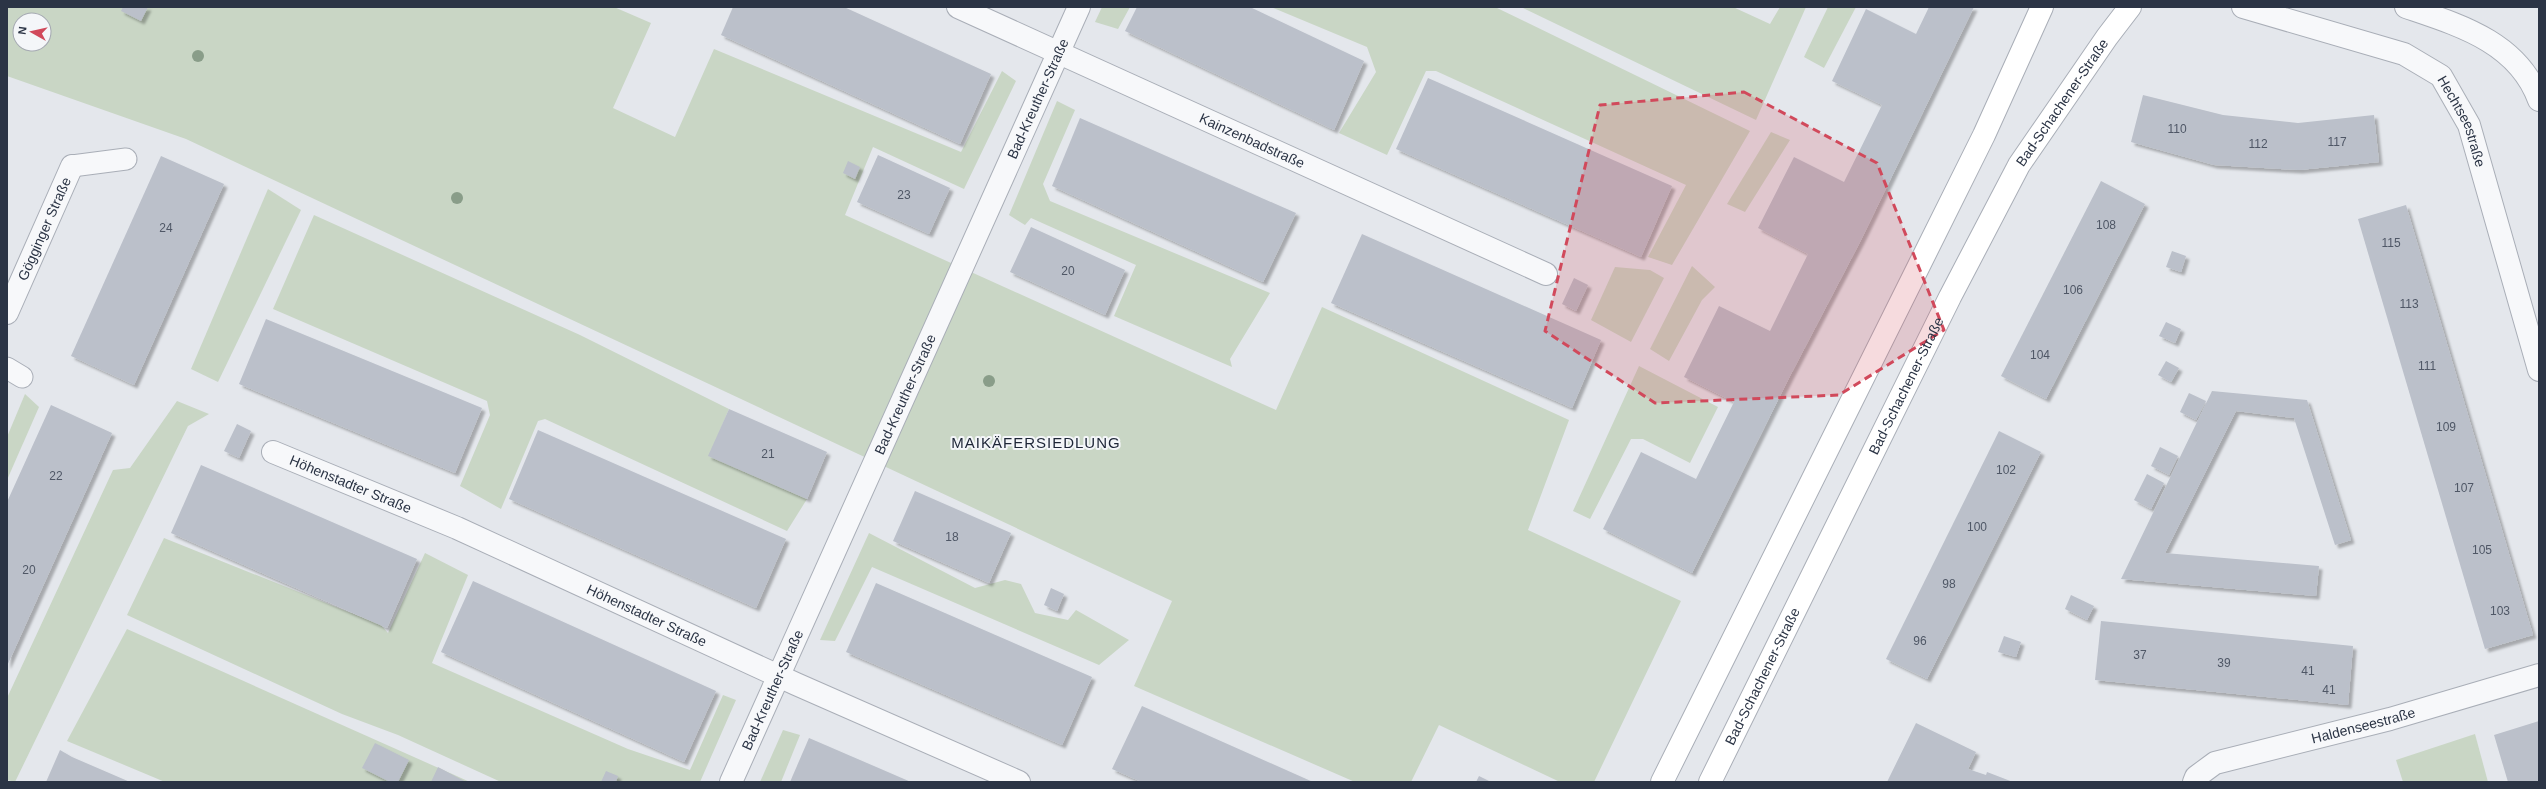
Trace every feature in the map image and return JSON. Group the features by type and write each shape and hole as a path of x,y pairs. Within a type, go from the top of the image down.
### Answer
{"main road":[{"path":"1662,782 1984,134 2042,7"},
{"name":"Bad-Schachener-Straße","path":"1710,782 1950,297 2019,165 2130,7"}],"street":[{"name":"Kainzenbadstraße","path":"958,7 1546,274"},
{"name":"Bad-Kreuther-Straße","path":"731,782 1079,7"},
{"name":"Hechtseestraße","path":"2243,7 2404,54 2442,76 2469,125 2539,370"},
{"path":"2406,7 2446,21 2494,43 2514,59 2527,76 2539,100"},
{"name":"Gögginger Straße","path":"7,313 72,166"},
{"name":"Höhenstadter Straße","path":"273,452 457,528 779,676 1019,782"},
{"name":"Haldenseestraße","path":"2194,782 2196,776 2215,763 2390,719 2539,675"}],"lane":[{"path":"72,166 126,159"}],"highlighted area":[{"path":"1744,92 1877,163 1944,330 1839,395 1655,403 1545,331 1600,105"}],"green space":[{"path":"7,7 614,7 651,23 613,108 675,137 714,49 961,152 1002,71 1016,81 964,189 873,147 845,215 1276,410 1322,307 1569,420 1528,530 1681,601 1594,782 1560,782 1439,725 1411,782 1355,782 1134,686 1172,601 186,139 7,76"},
{"path":"1102,7 1130,7 1118,29 1095,22"},
{"path":"1271,7 1495,7 1750,131 1672,265 1648,257 1686,185 1436,71 1426,71 1387,155 1339,133 1376,72 1367,47"},
{"path":"1521,7 1733,7 1770,24 1780,7 1806,7 1756,120"},
{"path":"1828,7 1856,7 1824,68 1804,57"},
{"path":"1057,101 1075,110 1043,184 1050,201 1270,293 1230,359 1232,367 1114,316 1136,265 1031,218 1025,225 1009,215"},
{"path":"1771,132 1790,140 1745,212 1727,204"},
{"path":"268,189 301,210 218,382 191,369"},
{"path":"314,215 580,335 729,409 709,456 807,499 787,531 545,419 538,421 501,509 460,486 490,415 487,401 273,309"},
{"path":"1692,266 1715,287 1702,300 1669,361 1650,349"},
{"path":"1615,267 1650,270 1664,278 1631,342 1591,320"},
{"path":"1639,366 1718,407 1690,463 1643,439 1631,439 1590,519 1573,511"},
{"path":"25,394 39,407 7,480 7,437"},
{"path":"177,401 209,414 188,426 15,782 7,780 7,698 113,470 130,468"},
{"path":"869,533 975,588 1005,580 1021,584 1035,613 1068,620 1076,610 1129,640 1099,665 872,567 835,641 820,640"},
{"path":"164,538 381,625 388,633 425,553 468,575 432,663 628,749 690,770 723,695 736,700 700,782 501,782 398,735 342,714 127,615"},
{"path":"127,629 470,782 165,782 67,741"},
{"path":"783,730 800,735 781,782 760,782"},
{"path":"2475,734 2488,782 2403,782 2396,760"}],"building":[{"path":"123,7 148,7 141,21 121,11"},
{"path":"733,7 844,7 991,74 960,144 721,35"},
{"path":"1137,7 1250,7 1364,61 1334,130 1125,31"},
{"path":"1929,7 1974,7 1861,240 1790,376 1692,573 1603,529 1641,452 1696,479 1734,402 1684,377 1719,306 1770,331 1808,254 1758,228 1794,157 1844,182 1882,105 1832,81 1866,9 1916,34"},
{"path":"1428,78 1672,186 1641,257 1396,149"},
{"path":"2143,95 2223,115 2298,123 2374,115 2379,162 2299,170 2214,165 2131,142"},
{"path":"1080,118 1296,213 1263,282 1052,186"},
{"path":"878,155 950,188 929,234 857,202"},
{"path":"161,156 224,184 134,385 71,356"},
{"path":"848,161 860,167 855,179 843,173"},
{"path":"2101,181 2145,204 2046,399 2001,376"},
{"path":"2406,205 2533,635 2485,649 2358,219"},
{"path":"1031,227 1125,270 1105,315 1010,272"},
{"path":"1362,234 1601,340 1572,408 1331,303"},
{"path":"2172,251 2186,256 2181,272 2166,267"},
{"path":"1574,278 1588,285 1576,311 1562,304"},
{"path":"266,319 482,408 455,473 239,384"},
{"path":"2166,322 2181,329 2175,343 2159,336"},
{"path":"2166,361 2179,368 2171,382 2158,375"},
{"path":"2212,391 2307,400 2351,540 2335,545 2294,418 2236,411 2165,553 2319,566 2316,596 2121,579"},
{"path":"2189,393 2206,401 2196,420 2180,412"},
{"path":"51,405 112,433 7,666 7,502"},
{"path":"729,409 827,452 807,499 708,456"},
{"path":"237,424 251,431 239,458 224,451"},
{"path":"538,430 786,539 756,608 509,499"},
{"path":"1999,431 2041,452 1927,679 1886,659"},
{"path":"2160,447 2178,456 2169,475 2151,466"},
{"path":"201,465 417,559 387,628 171,533"},
{"path":"2147,474 2164,483 2151,509 2134,500"},
{"path":"915,491 1011,533 989,583 893,541"},
{"path":"473,581 716,691 684,762 441,652"},
{"path":"876,583 1092,677 1062,745 846,652"},
{"path":"1051,588 1064,594 1057,611 1044,605"},
{"path":"2071,595 2094,606 2087,620 2065,609"},
{"path":"2101,621 2353,646 2348,705 2095,680"},
{"path":"2004,636 2021,642 2016,657 1998,652"},
{"path":"1142,706 1313,782 1142,782 1112,769"},
{"path":"2539,721 2539,782 2508,782 2494,735"},
{"path":"1916,723 1976,752 1968,769 1986,775 1987,772 2013,782 1887,782"},
{"path":"809,738 911,782 790,782"},
{"path":"375,743 409,760 398,782 390,782 362,768"},
{"path":"60,750 72,757 130,782 46,782"},
{"path":"438,767 466,782 431,782"},
{"path":"606,771 618,776 616,782 601,782"},
{"path":"1479,776 1491,782 1476,782"}],"district":[{"name":"MAIKÄFERSIEDLUNG","path":"1036,443"}]}
